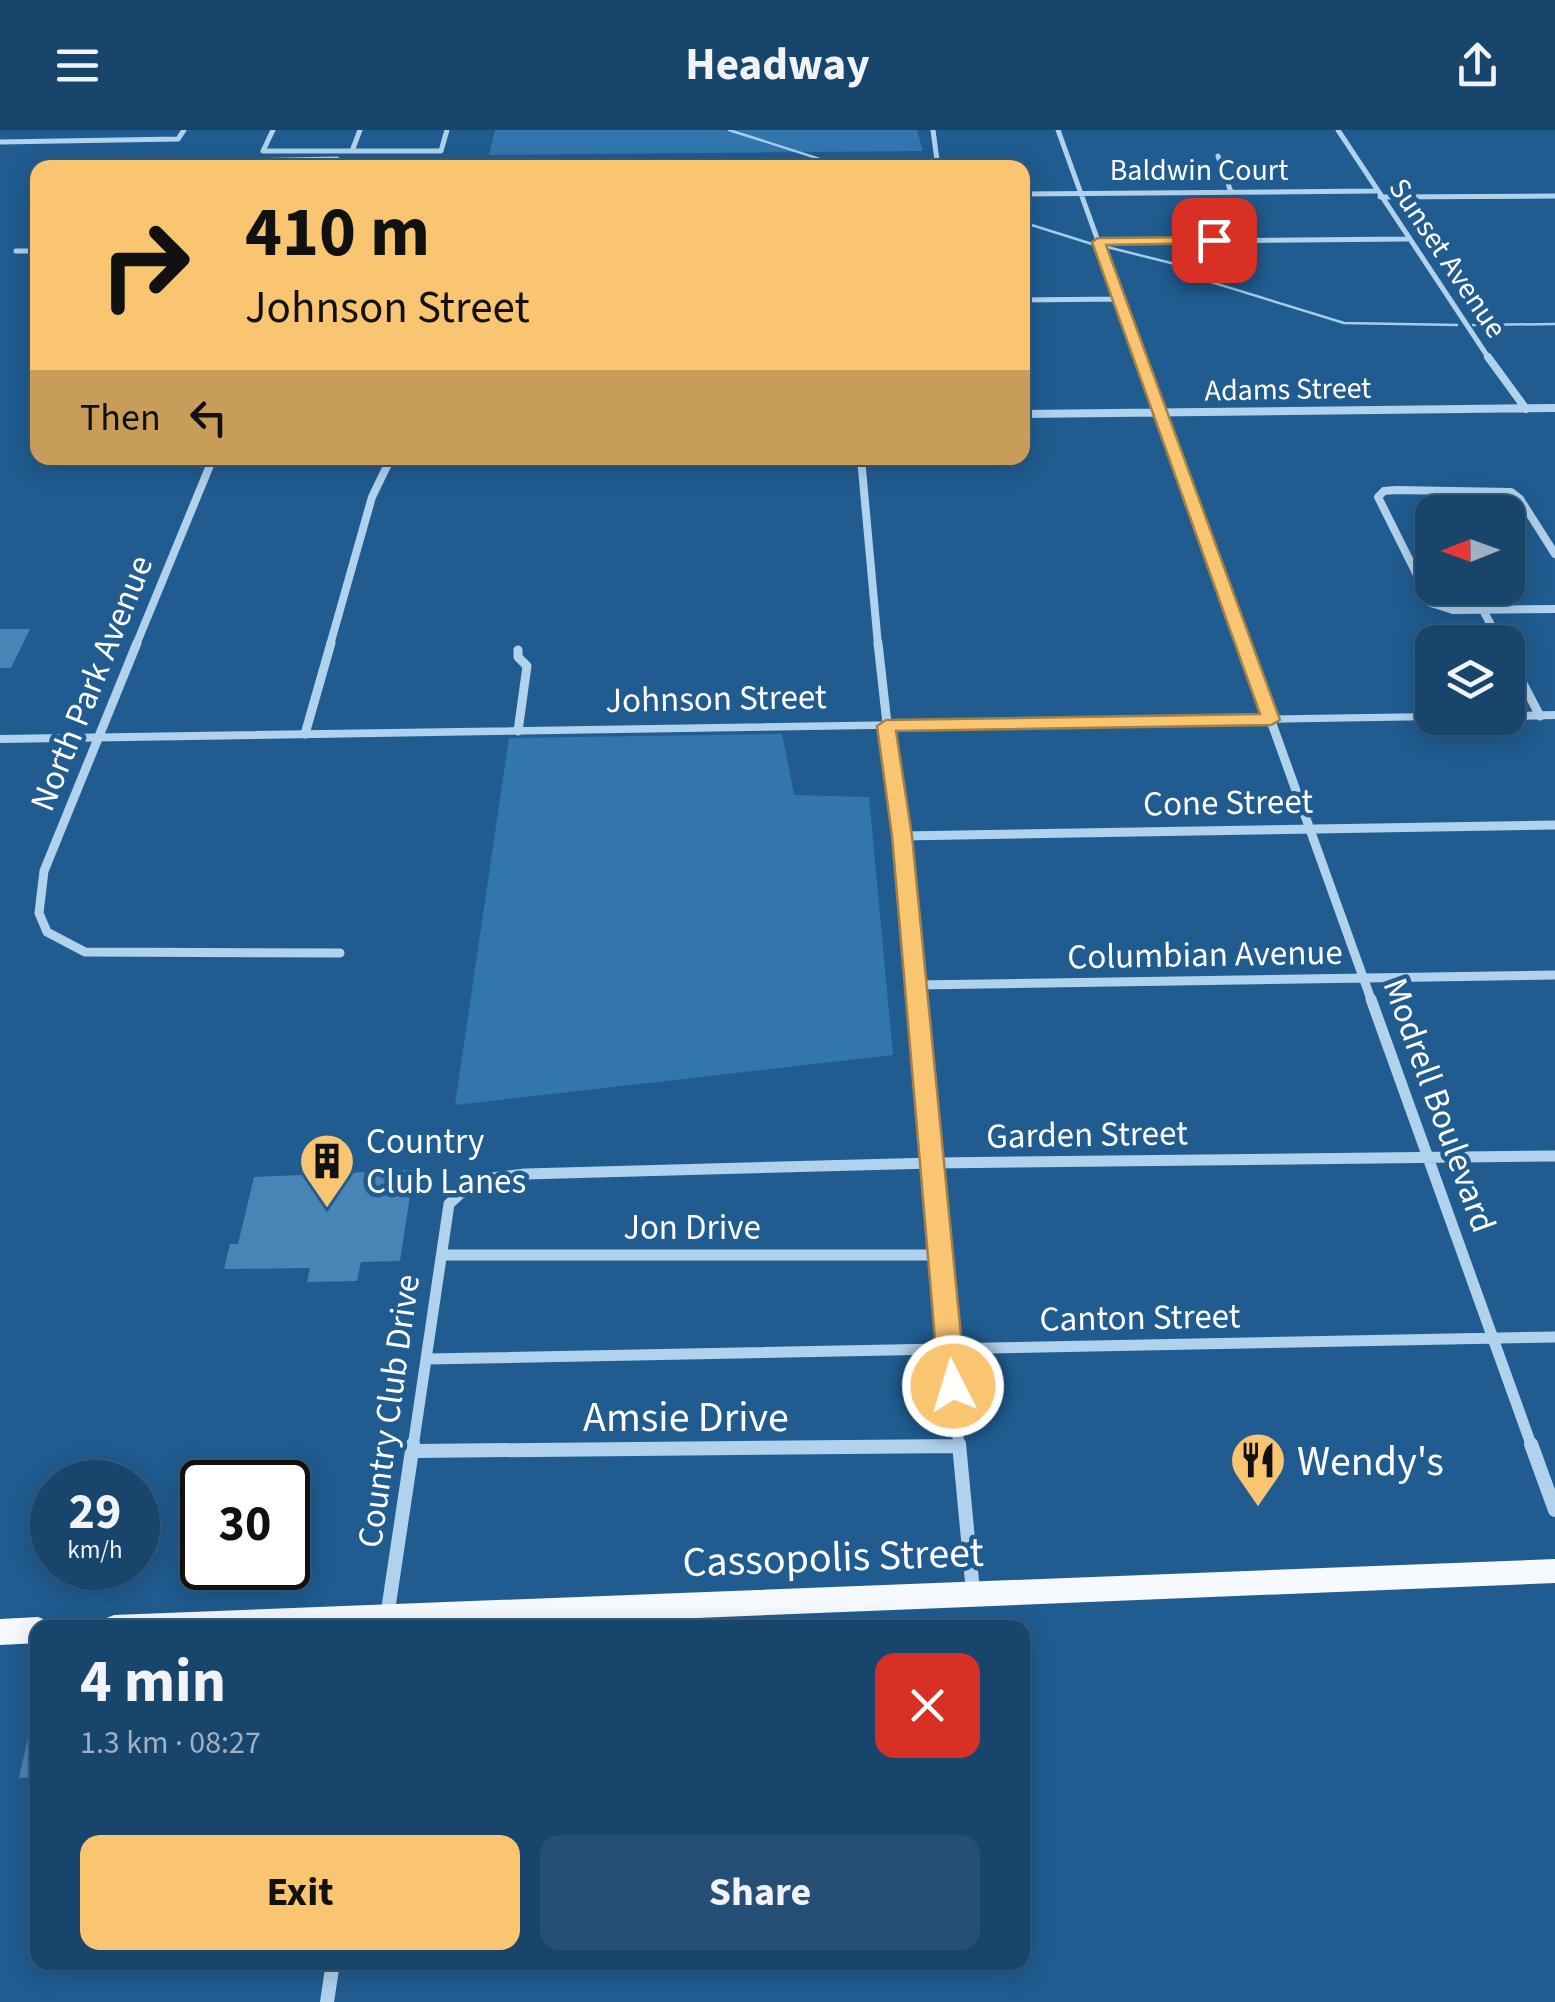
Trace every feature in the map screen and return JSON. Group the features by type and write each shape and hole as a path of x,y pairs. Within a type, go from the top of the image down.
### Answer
{"main road":[{"name":"Cassopolis Street","path":"425,1620 973,1592 1555,1572"},
{"path":"0,1632 30,1630"}],"street":[{"path":"10,142 18,130"},
{"path":"66,141 74,130"},
{"path":"124,140 130,130"},
{"path":"0,142 178,139 184,130"},
{"path":"273,130 263,151 442,151 448,130"},
{"path":"352,151 360,130"},
{"path":"933,130 937,160"},
{"name":"Modrell Boulevard","path":"1058,130 1555,1510"},
{"name":"Sunset Avenue","path":"1338,130 1407,239 1526,409"},
{"path":"313,160 336,159 340,151"},
{"path":"1218,156 1231,192"},
{"name":"Baldwin Court","path":"1030,194 1555,196"},
{"path":"1098,242 1407,239"},
{"path":"16,252 30,251"},
{"path":"1030,300 1119,300"},
{"name":"Adams Street","path":"1030,414 1555,408"},
{"name":"North Park Avenue","path":"210,465 44,871 34,907 44,929 64,946 98,953 340,953"},
{"path":"304,734 372,496 388,465"},
{"path":"862,465 886,726 902,836 973,1592"},
{"path":"1555,554 1520,499 1511,492 1396,490 1378,496 1431,602 1454,610 1555,609"},
{"path":"1483,610 1491,625"},
{"path":"518,650 518,658 527,666 518,731"},
{"path":"1525,680 1548,715"},
{"name":"Johnson Street","path":"0,738 1415,717"},
{"name":"Cone Street","path":"902,836 1555,824"},
{"name":"Columbian Avenue","path":"916,985 1555,975"},
{"name":"Garden Street","path":"448,1204 475,1180 525,1174 933,1163 1555,1156"},
{"name":"Country Club Drive","path":"386,1620 448,1204"},
{"name":"Jon Drive","path":"442,1255 942,1255"},
{"name":"Canton Street","path":"427,1359 1555,1337"},
{"name":"Amsie Drive","path":"414,1450 959,1446"},
{"path":"327,2002 332,1970"}],"shaded area":[{"path":"495,130 917,130 923,151 489,155"},
{"path":"782,734 794,795 869,797 893,1055 455,1105 509,738"}],"building":[{"path":"0,629 30,629 11,668 0,668"},
{"name":"Country Club Lanes","path":"414,1170 400,1261 361,1262 357,1281 307,1282 310,1268 224,1269 230,1244 238,1244 254,1177"},
{"path":"30,1729 30,1777 19,1778"}],"waterway":[{"path":"729,130 823,160"},
{"path":"1030,225 1092,244"},
{"path":"1107,247 1187,267 1198,278 1344,323 1457,325"},
{"path":"1473,325 1555,324"}],"place":[{"name":"Country Club Lanes","path":"327,1210"},
{"name":"Wendy's","path":"1258,1509"}],"route":[{"path":"953,1386 902,836 886,726 1271,720 1098,242 1214,240"}]}
